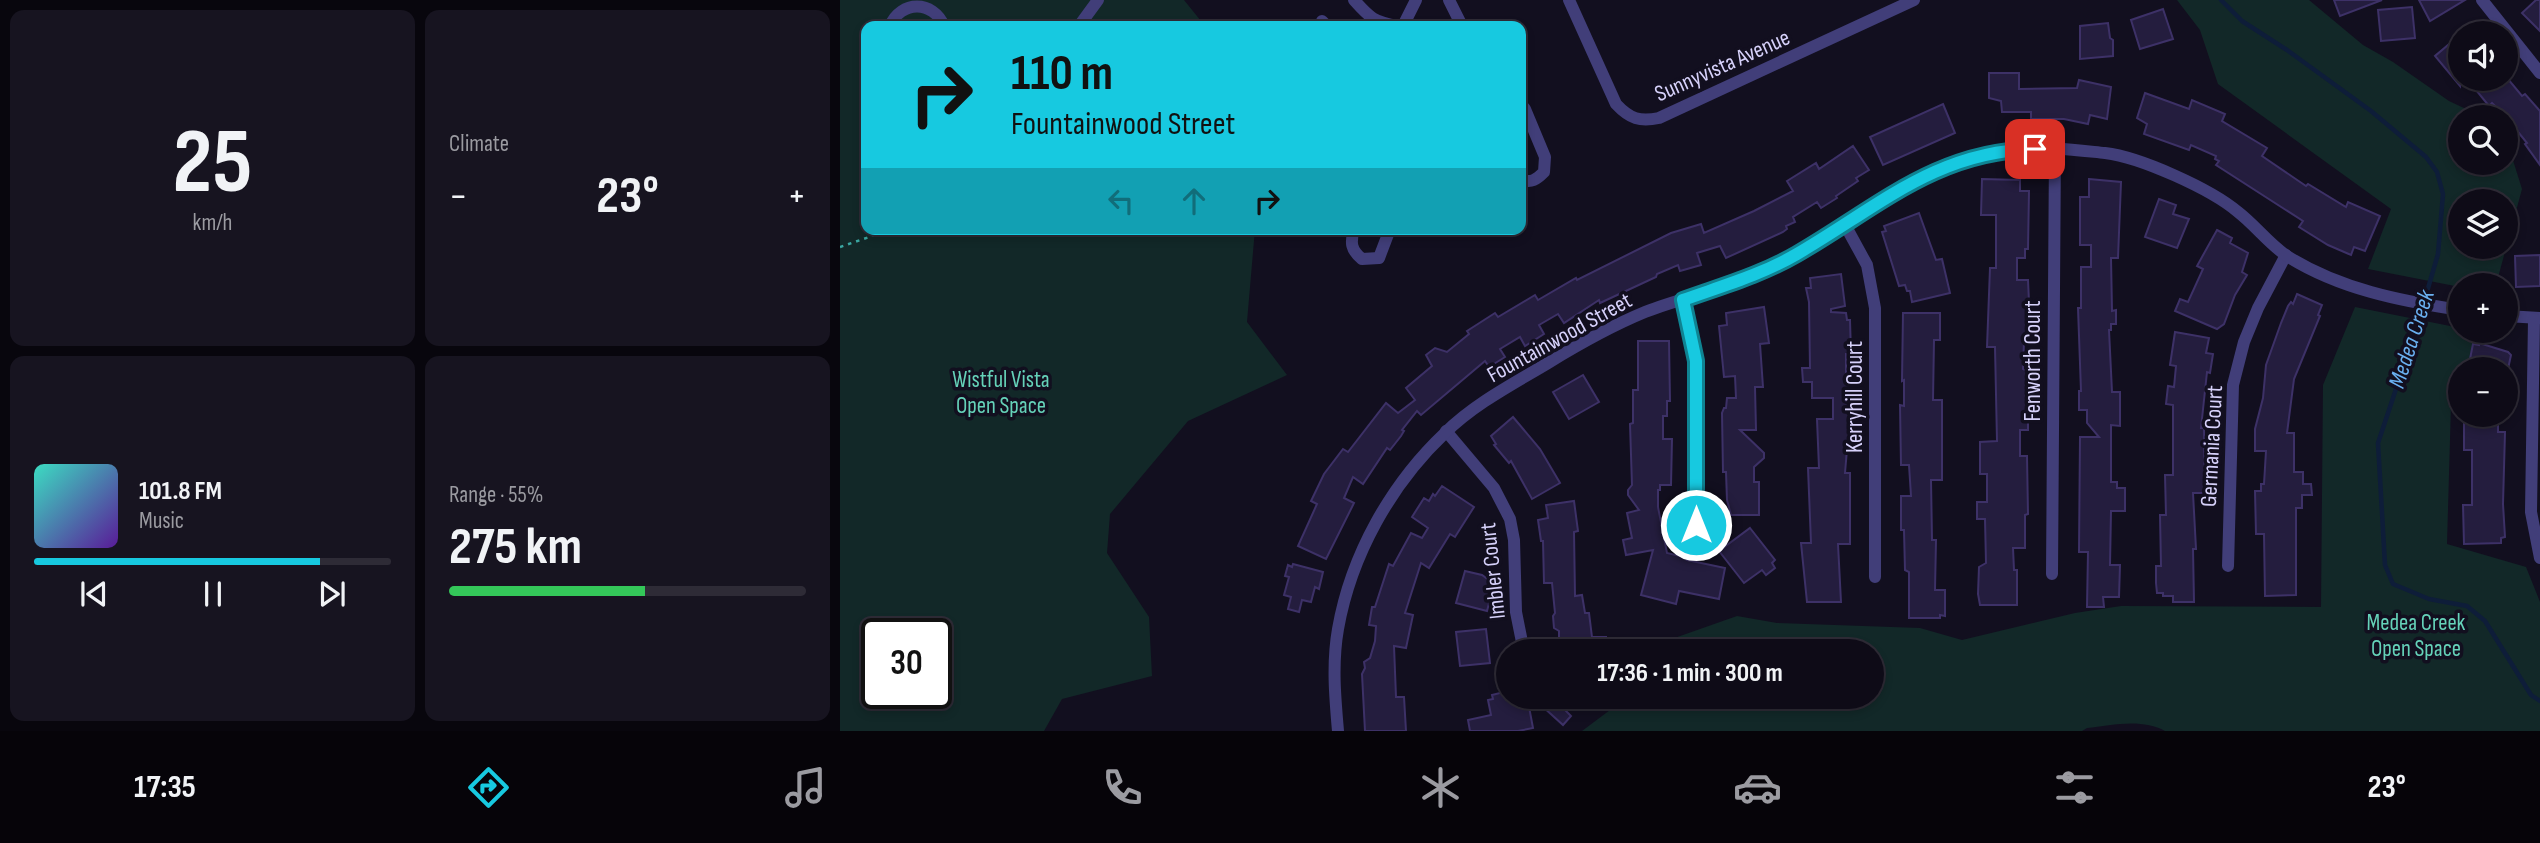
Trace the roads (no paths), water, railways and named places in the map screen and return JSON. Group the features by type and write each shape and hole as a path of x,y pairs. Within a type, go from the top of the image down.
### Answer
{"street":[{"path":"1083,21 1098,0"},
{"path":"1354,0 1376,21"},
{"path":"1406,21 1416,0"},
{"path":"1449,0 1460,21"},
{"name":"Sunnyvista Avenue","path":"1569,0 1616,104 1627,117 1643,121 1660,118 1914,0"},
{"path":"2482,0 2540,73"},
{"path":"893,21 899,11 916,5 933,10 941,21"},
{"path":"1526,111 1545,158 1544,172 1535,180 1526,182"},
{"name":"Fountainwood Street","path":"1338,731 1334,674 1338,629 1362,550 1387,502 1420,459 1446,431 1501,391 1607,330 1647,312 1755,275 1797,254 1891,193 1945,166 2015,149 2055,148 2112,154 2157,169 2203,189 2236,209 2286,255 2339,281 2401,300 2448,308"},
{"name":"Fenworth Court","path":"2052,574 2055,148"},
{"name":"Kerryhill Court","path":"1844,223 1867,265 1875,308 1875,577"},
{"path":"1352,235 1350,241 1354,253 1362,259 1374,260 1380,258 1388,235"},
{"name":"Germania Court","path":"2228,566 2233,385 2244,342 2258,308 2286,255"},
{"path":"1683,300 1696,361 1696,525"},
{"path":"2518,317 2537,318 2531,512 2540,558"},
{"name":"Imbler Court","path":"1446,431 1494,488 1510,519 1514,540 1516,612 1521,639"}],"waterway":[{"name":"Medea Creek","path":"2221,0 2242,21 2371,111 2426,157 2437,172 2443,194 2438,254 2378,443 2385,565 2393,584 2429,599 2467,606 2485,621 2531,695 2540,701"}],"park label":[{"name":"Wistful Vista Open Space","path":"1001,392"},
{"name":"Medea Creek Open Space","path":"2416,635"}]}
